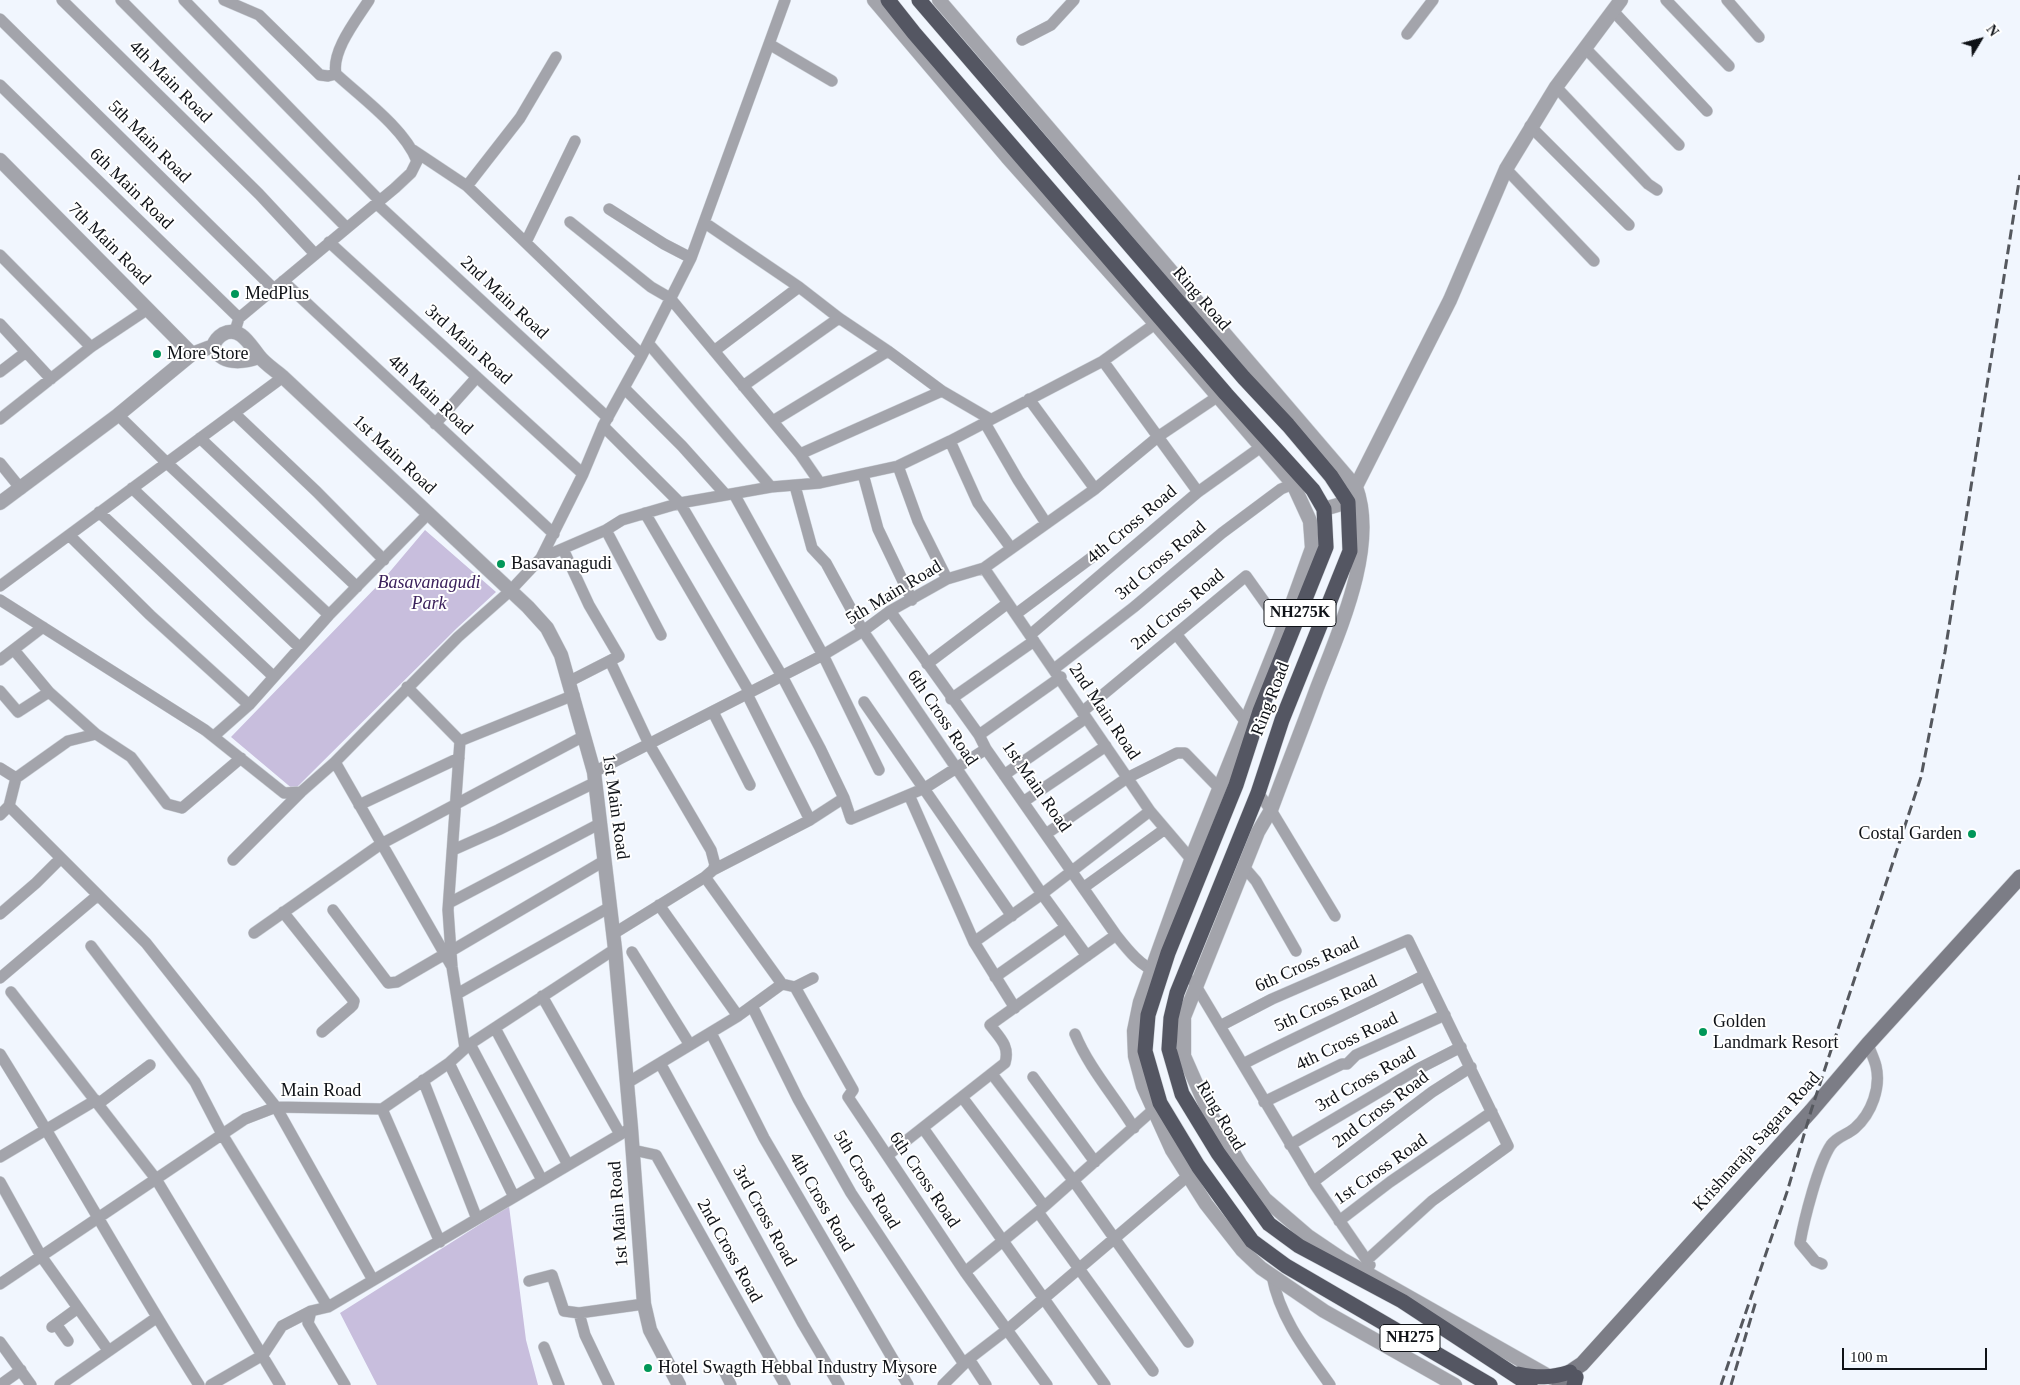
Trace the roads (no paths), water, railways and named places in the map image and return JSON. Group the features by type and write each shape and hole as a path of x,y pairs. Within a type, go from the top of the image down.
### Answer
{"highway":[{"name":"Ring Road","path":"888,0 1220,386 1313,490 1324,509 1326,547 1260,711 1236,785 1181,921 1156,972 1148,1015 1145,1051 1160,1103 1198,1166 1252,1242 1286,1266 1330,1290 1473,1379 1490,1385"},
{"name":"Ring Road","path":"919,0 1244,378 1288,425 1331,476 1348,502 1350,552 1282,720 1258,793 1177,993 1171,1018 1169,1049 1182,1094 1218,1153 1269,1224 1299,1246 1402,1301 1530,1385"},
{"path":"1181,921 1202,933"},
{"path":"1514,1373 1556,1381 1574,1377"}],"main road":[{"name":"Krishnaraja Sagara Road","path":"1574,1377 1868,1044 2020,877"}],"street":[{"name":"4th Main Road","path":"62,0 259,194 315,254"},
{"path":"121,0 346,227"},
{"name":"2nd Main Road","path":"184,0 377,201 606,422 680,503 782,676 820,748 844,798 851,819 909,795"},
{"path":"224,0 259,14 320,75 336,74"},
{"path":"259,357 246,361 228,360 219,356 213,346 215,340 237,325 278,285 411,173 417,161 413,150 401,133 336,74 334,65 337,54 369,0"},
{"path":"233,860 301,792 335,762 458,637 510,591 541,558 583,474 606,422 691,258 785,0"},
{"path":"874,0 1007,157 1293,484 1310,521 1312,548 1283,628 1191,859 1156,972 1140,1002 1134,1031 1135,1056 1143,1086 1172,1150 1206,1204 1242,1250 1260,1268 1324,1311 1456,1385"},
{"path":"939,0 1356,487 1362,501 1364,524 1355,584 1271,810 1258,832 1184,1017 1184,1056 1206,1106 1240,1164 1265,1199 1308,1236 1342,1259 1556,1381"},
{"path":"1022,40 1051,25 1074,0"},
{"path":"1407,34 1433,0"},
{"path":"1666,0 1729,66"},
{"path":"1727,0 1759,36"},
{"path":"1324,509 1348,502 1450,300 1506,169 1530,126 1556,87 1617,6 1707,111"},
{"name":"5th Main Road","path":"0,19 278,285"},
{"path":"769,44 832,81"},
{"path":"1585,48 1679,145"},
{"path":"467,186 520,118 556,57"},
{"name":"6th Main Road","path":"0,85 237,325"},
{"path":"1556,87 1648,184 1657,190"},
{"path":"1530,126 1629,225"},
{"path":"526,242 575,141"},
{"path":"413,150 467,186 642,355"},
{"name":"7th Main Road","path":"0,160 192,354"},
{"path":"1506,169 1594,260"},
{"path":"609,209 664,244 691,258"},
{"path":"570,222 651,287 670,298 800,454 820,483"},
{"path":"705,223 800,287 839,318 988,421 1018,480 1046,523"},
{"name":"3rd Main Road","path":"329,242 583,474"},
{"path":"0,255 91,347"},
{"name":"4th Main Road","path":"278,285 435,424 554,534"},
{"path":"714,351 800,287"},
{"path":"0,419 91,347 148,309"},
{"path":"743,386 839,318"},
{"path":"0,324 51,378"},
{"path":"541,558 606,530 622,520 680,503 771,487 820,483 898,466 1103,361 1155,324"},
{"name":"1st Main Road","path":"237,325 259,357 283,377 547,628 561,655 574,695 594,778 613,934 627,1083 626,1131 633,1150 644,1304 650,1330 679,1385"},
{"path":"648,343 771,487"},
{"path":"0,503 118,415 192,354 213,346"},
{"path":"774,422 888,351"},
{"path":"0,372 26,352"},
{"path":"1103,361 1198,492"},
{"path":"0,586 283,377"},
{"path":"435,424 477,378"},
{"path":"624,388 730,494 823,656 879,770"},
{"path":"800,454 942,391"},
{"name":"5th Main Road","path":"453,850 498,830 594,778 649,744 823,656 863,631 890,611 947,579 984,568 1095,489 1159,436 1217,397"},
{"path":"1029,398 1095,489"},
{"path":"234,413 317,492 384,560"},
{"path":"118,415 329,615"},
{"path":"200,438 357,587"},
{"path":"950,441 978,503 1011,548"},
{"name":"4th Cross Road","path":"951,699 1032,638 1198,492 1261,448"},
{"path":"0,463 21,489"},
{"path":"898,466 918,521 947,579"},
{"path":"863,474 878,529 912,600"},
{"name":"3rd Cross Road","path":"978,735 1058,673 1222,533 1281,489 1293,484"},
{"name":"6th Cross Road","path":"795,486 812,548 826,563 863,631 1042,894 1087,956"},
{"path":"132,488 299,647"},
{"path":"99,512 274,677"},
{"path":"645,513 748,694 810,820"},
{"path":"214,736 249,706 299,647 428,514"},
{"path":"606,530 661,635"},
{"path":"69,535 150,615 249,706"},
{"path":"563,548 589,604 619,656 570,681"},
{"path":"1016,614 1103,549"},
{"name":"2nd Main Road","path":"984,568 1058,673 1084,715 1150,811 1201,871"},
{"name":"2nd Cross Road","path":"1004,775 1084,715 1176,634 1246,576 1283,628"},
{"path":"0,600 214,736 284,793 301,792"},
{"path":"927,664 1008,603"},
{"name":"1st Main Road","path":"890,611 1116,935 1126,948 1156,972"},
{"path":"0,660 43,627"},
{"path":"1176,634 1246,721"},
{"path":"14,650 49,692 96,734 131,757 167,804 182,808 241,758"},
{"path":"610,661 649,744 710,850 715,865 709,873"},
{"path":"407,687 460,741 449,903 448,953"},
{"path":"0,691 18,712 49,692"},
{"path":"460,741 574,695"},
{"path":"864,702 1012,916"},
{"path":"713,712 750,785"},
{"path":"0,815 10,806 16,778 68,741 96,734"},
{"path":"254,933 381,844 584,736"},
{"path":"1023,802 1106,746"},
{"path":"986,749 925,788 909,795 974,942 1015,1008"},
{"path":"1046,834 1127,778 1171,754 1185,753 1219,788"},
{"path":"359,805 459,758"},
{"path":"335,762 381,844 448,953 467,1046 542,1180"},
{"path":"0,769 16,778"},
{"path":"1258,793 1271,810 1335,916"},
{"path":"613,934 709,873 810,820 844,798"},
{"path":"10,806 146,944 276,1107 373,1280"},
{"path":"974,942 1042,894 1150,811"},
{"path":"449,903 599,824"},
{"path":"1083,888 1165,829"},
{"path":"0,914 36,883 61,858"},
{"path":"333,910 388,983 397,982 604,861"},
{"path":"1244,867 1256,881 1296,951"},
{"path":"709,873 782,984"},
{"path":"0,978 98,896"},
{"path":"659,905 738,1016"},
{"path":"456,994 610,907"},
{"path":"283,912 354,1001 350,1008 322,1032"},
{"path":"996,977 1066,927"},
{"path":"888,1155 1005,1063 1008,1054 1005,1046 990,1025 1116,935"},
{"name":"6th Cross Road","path":"1220,1026 1272,999 1408,940 1425,974"},
{"path":"91,946 195,1082 222,1134 328,1307"},
{"name":"Main Road","path":"0,1284 244,1119 276,1107 382,1109 448,1063 467,1046 614,949"},
{"path":"632,952 690,1045"},
{"path":"1186,972 1196,984 1313,1182 1367,1260 1377,1278 1402,1301"},
{"path":"1367,1260 1432,1201 1508,1146 1425,974"},
{"name":"5th Cross Road","path":"1243,1064 1360,1008 1425,974"},
{"path":"627,1083 738,1016 782,984 795,986 813,978"},
{"name":"6th Cross Road","path":"795,986 853,1090 848,1097 965,1272 1047,1385"},
{"path":"11,992 156,1179 280,1385"},
{"path":"211,1385 263,1354 282,1326 328,1307 626,1131 542,996"},
{"name":"5th Cross Road","path":"752,1006 798,1099 851,1193 967,1361 986,1385"},
{"name":"4th Cross Road","path":"1264,1102 1342,1064 1347,1064 1356,1055 1445,1014"},
{"path":"495,1028 568,1165"},
{"name":"4th Cross Road","path":"711,1033 764,1138 908,1385"},
{"path":"1075,1034 1083,1054 1134,1128"},
{"path":"1822,1264 1815,1261 1800,1243 1803,1222 1830,1146 1862,1122 1872,1103 1877,1086 1876,1066 1868,1044"},
{"name":"3rd Cross Road","path":"1290,1145 1418,1069 1461,1047"},
{"path":"0,1054 47,1130 156,1318 199,1385"},
{"path":"448,1063 514,1197"},
{"name":"3rd Cross Road","path":"660,1063 803,1324 839,1385"},
{"path":"0,1157 97,1102 150,1065"},
{"name":"2nd Cross Road","path":"1313,1182 1400,1116 1471,1067"},
{"path":"992,1074 1073,1180 1188,1342"},
{"path":"1033,1077 1095,1162"},
{"path":"424,1080 477,1219"},
{"path":"962,1096 1041,1209 1078,1268 1153,1371"},
{"path":"382,1109 440,1242"},
{"path":"965,1272 1041,1209 1153,1110"},
{"name":"1st Cross Road","path":"1339,1221 1390,1182 1492,1112"},
{"path":"923,1128 1104,1385"},
{"name":"2nd Cross Road","path":"633,1150 656,1155 785,1385"},
{"path":"943,1385 967,1361 1008,1329 1113,1237 1188,1175"},
{"path":"0,1182 41,1256 108,1350"},
{"path":"529,1281 552,1275 564,1311 579,1313 644,1304"},
{"path":"1272,1276 1276,1296 1284,1315 1330,1385"},
{"path":"68,1341 54,1326 78,1308"},
{"path":"312,1312 308,1322 344,1385"},
{"path":"579,1313 585,1335 609,1385"},
{"path":"60,1385 156,1318"},
{"path":"0,1342 31,1385"},
{"path":"544,1347 560,1385"},
{"path":"723,1369 731,1385"},
{"path":"0,1384 21,1370"}],"railway":[{"path":"1721,1385 1787,1192 1811,1111 1921,777 1945,652 2020,175"},
{"path":"1731,1385 1756,1301"}],"place":[{"name":"MedPlus","path":"235,294"},
{"name":"More Store","path":"157,354"},
{"name":"Basavanagudi","path":"501,564"},
{"name":"Costal Garden","path":"1972,834"},
{"name":"Golden Landmark Resort","path":"1703,1032"},
{"name":"Hotel Swagth Hebbal Industry Mysore","path":"648,1368"}],"park label":[{"name":"Basavanagudi Park","path":"429,593"}]}
